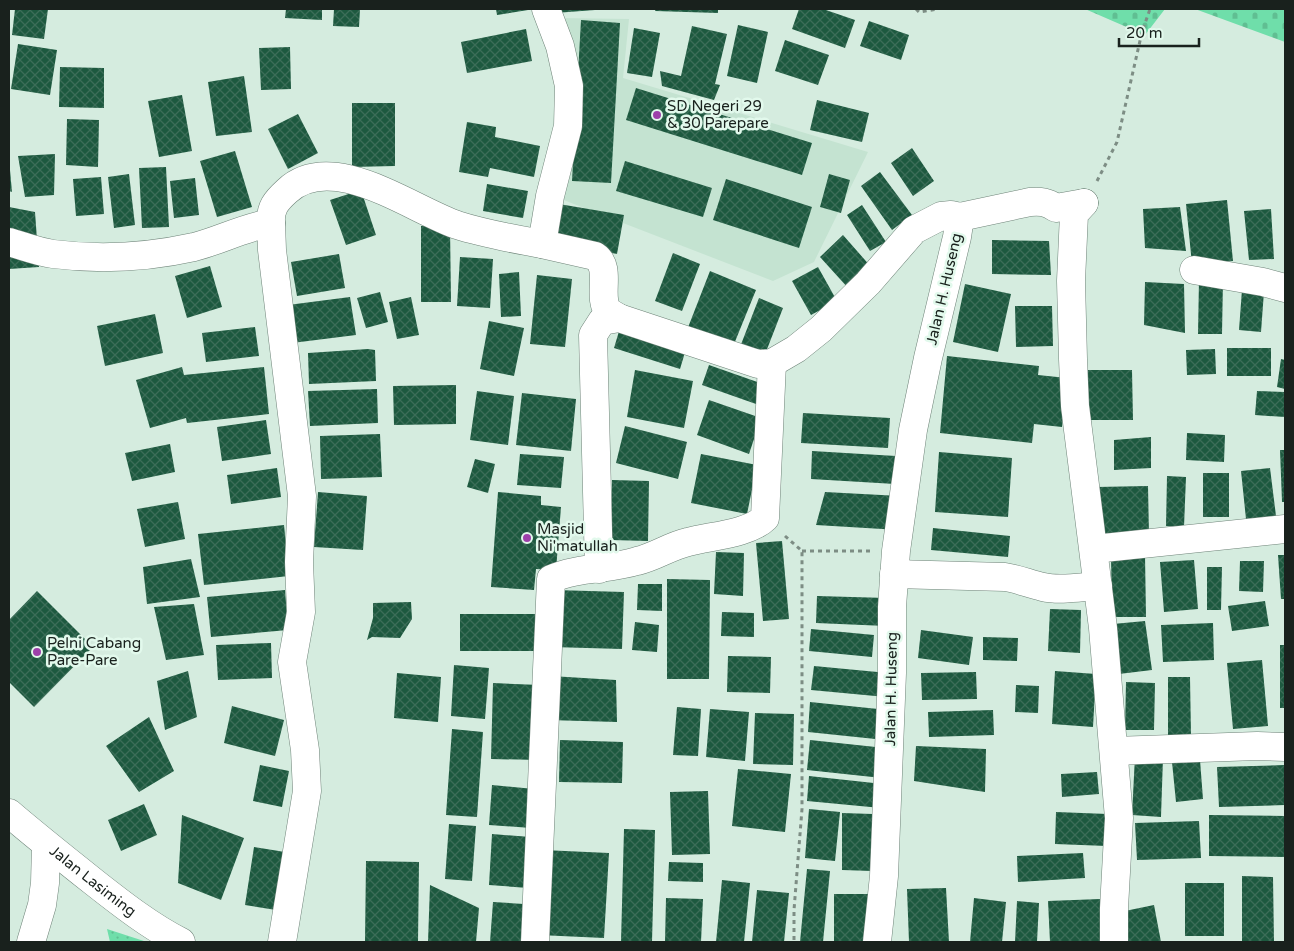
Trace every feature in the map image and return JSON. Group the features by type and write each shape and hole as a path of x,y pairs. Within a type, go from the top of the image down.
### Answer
{"street":[{"path":"542,244 550,196 568,126 569,86 560,46 546,9"},
{"path":"282,942 307,791 306,750 292,662 302,612 299,562 302,496 272,250 270,213 274,204 289,189 312,177 351,180 394,196 454,224 480,232 595,256 603,266 608,311 619,318 758,364 772,363 764,518 760,523 736,531 685,542 638,561 599,569 578,570 551,580 535,942"},
{"path":"960,217 1030,202 1040,201 1049,203 1056,208 1084,203"},
{"path":"1084,203 1074,214 1075,226 1071,281 1073,359 1075,406 1098,586 1119,818 1114,942"},
{"name":"Jalan H. Huseng","path":"772,363 821,329 850,302 914,230 941,216 952,215 960,217 913,430 895,562 884,876 877,942"},
{"path":"9,242 52,254 131,256 194,247 249,228 271,223"},
{"path":"1194,270 1263,282 1285,288"},
{"path":"599,569 593,335 602,321 619,318"},
{"path":"1094,549 1285,529"},
{"path":"895,562 1005,577 1056,589 1098,586"},
{"path":"1114,751 1247,746 1285,747"},
{"name":"Jalan Lasiming","path":"9,813 46,845 155,928 181,942"},
{"path":"31,942 42,905 45,883 46,845"}],"path":[{"path":"916,9 919,12 938,9"},
{"path":"1084,203 1117,142 1142,32 1150,9"},
{"path":"764,518 802,551 895,562"},
{"path":"794,942 794,910 802,809 802,551"}],"shaded area":[{"name":"SD Negeri 29 & 30 Parepare","path":"558,18 629,19 623,78 868,152 814,262 773,281 561,199"}],"green space":[{"path":"1085,9 1165,9 1145,35"},
{"path":"1195,9 1285,9 1285,42"},
{"path":"107,929 147,942 110,942"}],"building":[{"path":"15,9 48,9 44,39 12,35"},
{"path":"286,9 322,9 322,20 285,18"},
{"path":"334,9 360,9 359,27 333,26"},
{"path":"496,9 528,9 528,10 497,15"},
{"path":"555,9 595,9 595,10 555,13"},
{"path":"656,9 718,9 718,13 655,11"},
{"path":"799,9 823,9 855,20 845,48 792,29"},
{"path":"581,20 620,23 611,183 572,181"},
{"path":"869,21 909,35 901,60 860,46"},
{"path":"738,25 768,32 757,83 727,76"},
{"path":"692,26 727,34 715,84 720,85 714,100 662,86 660,71 681,76"},
{"path":"634,28 660,33 652,77 627,73"},
{"path":"526,29 532,61 467,73 461,42"},
{"path":"785,40 829,55 818,85 775,71"},
{"path":"18,44 57,50 50,95 11,89"},
{"path":"290,47 291,89 261,90 259,48"},
{"path":"60,67 104,68 104,108 59,107"},
{"path":"244,76 252,132 216,136 208,82"},
{"path":"636,88 812,143 802,175 626,120"},
{"path":"182,95 192,151 159,157 148,101"},
{"path":"817,100 869,113 862,142 810,130"},
{"path":"352,103 395,103 395,166 352,167"},
{"path":"298,114 318,153 288,169 268,129"},
{"path":"67,119 99,120 98,167 66,165"},
{"path":"467,122 496,127 495,137 540,146 534,177 490,168 488,177 459,172"},
{"path":"912,148 934,181 913,196 891,163"},
{"path":"235,151 252,207 217,217 200,161"},
{"path":"55,154 54,195 25,197 18,156"},
{"path":"625,161 712,188 703,217 616,191"},
{"path":"166,167 169,227 142,228 139,168"},
{"path":"10,170 12,192 9,191"},
{"path":"880,172 912,215 892,230 861,186"},
{"path":"129,174 135,225 114,228 108,177"},
{"path":"829,174 850,180 841,213 820,207"},
{"path":"101,177 104,214 76,216 73,179"},
{"path":"195,178 199,215 174,218 170,181"},
{"path":"726,179 812,207 799,248 713,220"},
{"path":"487,184 528,191 523,218 483,211"},
{"path":"361,190 376,235 346,245 330,200"},
{"path":"1227,200 1233,261 1192,264 1186,204"},
{"path":"559,204 624,215 617,254 553,242"},
{"path":"862,205 886,242 870,251 847,215"},
{"path":"9,207 35,212 39,267 9,269"},
{"path":"1180,207 1186,251 1145,248 1143,209"},
{"path":"1271,209 1274,259 1249,260 1244,211"},
{"path":"421,226 450,226 451,302 421,302"},
{"path":"843,235 872,268 849,289 820,257"},
{"path":"992,240 1049,241 1051,275 992,274"},
{"path":"673,253 700,264 682,311 655,301"},
{"path":"339,254 345,288 297,296 291,262"},
{"path":"460,257 493,259 490,308 457,306"},
{"path":"210,266 222,307 187,318 175,276"},
{"path":"818,267 837,301 811,315 792,281"},
{"path":"710,271 756,290 732,349 687,330"},
{"path":"519,272 521,316 501,317 499,274"},
{"path":"537,275 572,279 565,347 530,344"},
{"path":"1243,276 1265,278 1261,332 1239,330"},
{"path":"1199,279 1223,280 1222,334 1198,334"},
{"path":"1145,282 1184,284 1185,333 1144,325"},
{"path":"965,284 1011,294 998,352 953,342"},
{"path":"380,292 388,322 366,328 357,298"},
{"path":"350,297 356,335 292,343 288,305"},
{"path":"411,297 419,335 397,339 389,302"},
{"path":"759,298 783,308 764,357 740,347"},
{"path":"1015,306 1052,306 1053,346 1016,347"},
{"path":"155,314 163,353 105,366 97,326"},
{"path":"489,321 524,328 514,376 480,369"},
{"path":"255,327 259,356 206,362 202,333"},
{"path":"620,328 686,349 680,369 614,348"},
{"path":"1227,348 1271,348 1271,376 1227,376"},
{"path":"1215,349 1216,374 1187,375 1186,350"},
{"path":"375,350 376,381 309,384 308,353"},
{"path":"947,356 1039,366 1038,375 1067,378 1062,427 1034,424 1032,443 940,433"},
{"path":"1281,359 1285,360 1285,389 1277,387"},
{"path":"709,365 763,384 756,404 702,385"},
{"path":"182,367 184,375 264,367 269,414 187,423 186,418 150,428 136,380"},
{"path":"635,370 693,381 684,428 627,417"},
{"path":"1086,370 1132,370 1133,420 1087,420"},
{"path":"456,385 456,424 394,425 393,386"},
{"path":"377,389 378,423 310,426 308,391"},
{"path":"477,391 514,396 508,445 470,440"},
{"path":"1257,391 1285,392 1285,417 1255,415"},
{"path":"522,393 576,399 571,451 516,445"},
{"path":"709,400 761,418 749,454 697,435"},
{"path":"803,413 890,418 888,448 801,443"},
{"path":"266,420 271,454 222,461 217,427"},
{"path":"625,426 687,442 678,479 616,463"},
{"path":"1187,433 1225,435 1224,462 1186,460"},
{"path":"380,434 382,477 321,479 320,436"},
{"path":"1151,437 1151,468 1114,470 1114,440"},
{"path":"170,444 175,472 132,481 125,453"},
{"path":"1280,450 1285,450 1285,502 1282,502"},
{"path":"812,451 896,456 895,484 811,479"},
{"path":"939,452 1012,458 1008,517 935,512"},
{"path":"520,454 564,457 561,488 517,485"},
{"path":"701,454 757,465 747,514 691,503"},
{"path":"475,459 495,464 488,493 467,487"},
{"path":"277,468 281,497 231,504 227,475"},
{"path":"1270,468 1276,516 1246,519 1241,471"},
{"path":"1203,473 1229,473 1229,517 1203,517"},
{"path":"1167,476 1186,477 1184,527 1166,526"},
{"path":"612,480 649,481 648,541 611,540"},
{"path":"1148,486 1149,535 1097,535 1096,487"},
{"path":"318,492 367,496 363,550 314,547"},
{"name":"Masjid Ni'matullah","path":"498,492 541,496 541,505 561,507 556,570 536,569 534,590 491,587"},
{"path":"825,492 900,496 899,530 816,525"},
{"path":"178,502 185,539 145,547 137,509"},
{"path":"284,525 289,576 204,585 198,534"},
{"path":"933,528 1010,536 1008,557 931,550"},
{"path":"782,541 789,619 763,621 756,543"},
{"path":"716,552 744,553 743,596 714,594"},
{"path":"1111,555 1145,555 1146,617 1112,617"},
{"path":"1278,555 1285,555 1285,599 1281,599"},
{"path":"191,559 200,597 147,604 143,567"},
{"path":"1194,560 1198,609 1164,612 1160,562"},
{"path":"1240,561 1264,561 1263,592 1239,591"},
{"path":"1207,567 1222,567 1221,610 1207,610"},
{"path":"667,579 710,580 709,679 667,679"},
{"path":"638,584 662,584 662,611 637,610"},
{"path":"285,590 288,630 211,637 207,597"},
{"path":"554,590 624,592 622,649 552,647"},
{"path":"37,591 93,647 34,707 9,682 9,620"},
{"path":"817,596 887,598 886,626 816,623"},
{"path":"1265,601 1269,626 1232,631 1228,606"},
{"path":"411,602 412,619 400,638 372,637 367,640 373,618 373,603"},
{"path":"194,604 204,655 166,660 154,607"},
{"path":"1050,609 1081,610 1080,653 1048,651"},
{"path":"722,612 754,613 754,637 721,636"},
{"path":"460,614 538,614 538,651 460,651"},
{"path":"1145,621 1152,670 1119,674 1113,624"},
{"path":"635,622 659,625 657,652 632,650"},
{"path":"1213,623 1214,660 1163,662 1161,625"},
{"path":"811,629 874,635 872,657 809,651"},
{"path":"921,630 973,637 969,665 918,658"},
{"path":"983,637 1018,638 1017,661 983,660"},
{"path":"271,643 272,678 218,680 216,645"},
{"path":"1280,645 1285,645 1285,708 1280,708"},
{"path":"728,656 771,657 770,693 727,692"},
{"path":"1262,660 1268,726 1233,729 1227,663"},
{"path":"454,665 489,668 485,719 451,716"},
{"path":"814,666 888,673 886,697 811,690"},
{"path":"188,671 197,717 165,730 157,681"},
{"path":"1055,671 1096,674 1093,727 1052,724"},
{"path":"976,672 977,699 922,700 921,673"},
{"path":"397,673 441,677 438,722 394,718"},
{"path":"551,676 616,680 617,722 548,720"},
{"path":"1168,677 1190,677 1191,736 1168,735"},
{"path":"1126,682 1155,683 1154,730 1125,730"},
{"path":"493,683 540,685 539,760 491,759"},
{"path":"1016,685 1039,686 1038,713 1015,712"},
{"path":"810,702 888,710 885,740 808,732"},
{"path":"232,706 284,720 275,756 224,743"},
{"path":"677,707 701,709 698,756 673,755"},
{"path":"710,709 749,712 745,761 706,757"},
{"path":"993,710 994,735 929,737 928,712"},
{"path":"755,713 794,714 793,765 753,764"},
{"path":"149,717 174,771 139,792 106,746"},
{"path":"452,729 483,732 477,817 446,815"},
{"path":"560,740 623,742 622,783 559,782"},
{"path":"810,740 885,748 882,778 807,770"},
{"path":"916,746 986,749 985,792 914,781"},
{"path":"1135,756 1163,758 1161,817 1132,815"},
{"path":"1200,760 1203,799 1176,802 1172,762"},
{"path":"260,765 289,771 282,807 253,801"},
{"path":"1285,765 1285,805 1219,807 1217,767"},
{"path":"738,769 791,774 785,832 732,826"},
{"path":"1097,772 1099,794 1062,797 1061,774"},
{"path":"809,776 883,784 881,808 807,801"},
{"path":"492,785 534,789 531,828 489,825"},
{"path":"708,791 710,854 672,855 670,792"},
{"path":"144,804 157,835 121,851 108,820"},
{"path":"809,809 840,812 835,861 805,858"},
{"path":"1056,812 1108,814 1107,846 1055,844"},
{"path":"842,813 873,814 872,871 842,870"},
{"path":"182,815 244,838 221,900 178,883"},
{"path":"1209,815 1285,816 1285,857 1209,856"},
{"path":"1199,821 1201,858 1137,860 1135,823"},
{"path":"449,824 476,826 472,881 445,879"},
{"path":"624,829 655,830 652,942 621,942"},
{"path":"492,834 531,837 528,888 489,885"},
{"path":"254,847 285,852 276,910 245,905"},
{"path":"543,850 609,853 604,938 539,935"},
{"path":"1083,853 1085,878 1018,882 1017,856"},
{"path":"366,861 419,862 418,942 365,942"},
{"path":"669,862 703,863 703,882 668,881"},
{"path":"807,869 830,871 823,942 800,942"},
{"path":"1242,876 1273,877 1274,942 1242,942"},
{"path":"722,880 750,883 744,942 716,942"},
{"path":"1185,883 1224,883 1224,936 1185,936"},
{"path":"430,885 479,908 476,942 428,942"},
{"path":"946,888 949,942 909,942 907,889"},
{"path":"757,890 789,893 784,942 752,942"},
{"path":"834,894 876,894 876,942 834,942"},
{"path":"666,898 703,899 701,942 665,942"},
{"path":"974,898 1006,902 1002,942 970,942"},
{"path":"1100,899 1102,942 1050,942 1048,901"},
{"path":"1017,901 1039,903 1037,942 1015,942"},
{"path":"493,902 524,904 521,942 490,942"},
{"path":"1154,905 1161,942 1126,942 1120,912"}],"place":[{"name":"SD Negeri 29 & 30 Parepare","path":"657,115"},
{"name":"Masjid Ni'matullah","path":"527,538"},
{"name":"Pelni Cabang Pare-Pare","path":"37,652"}]}
